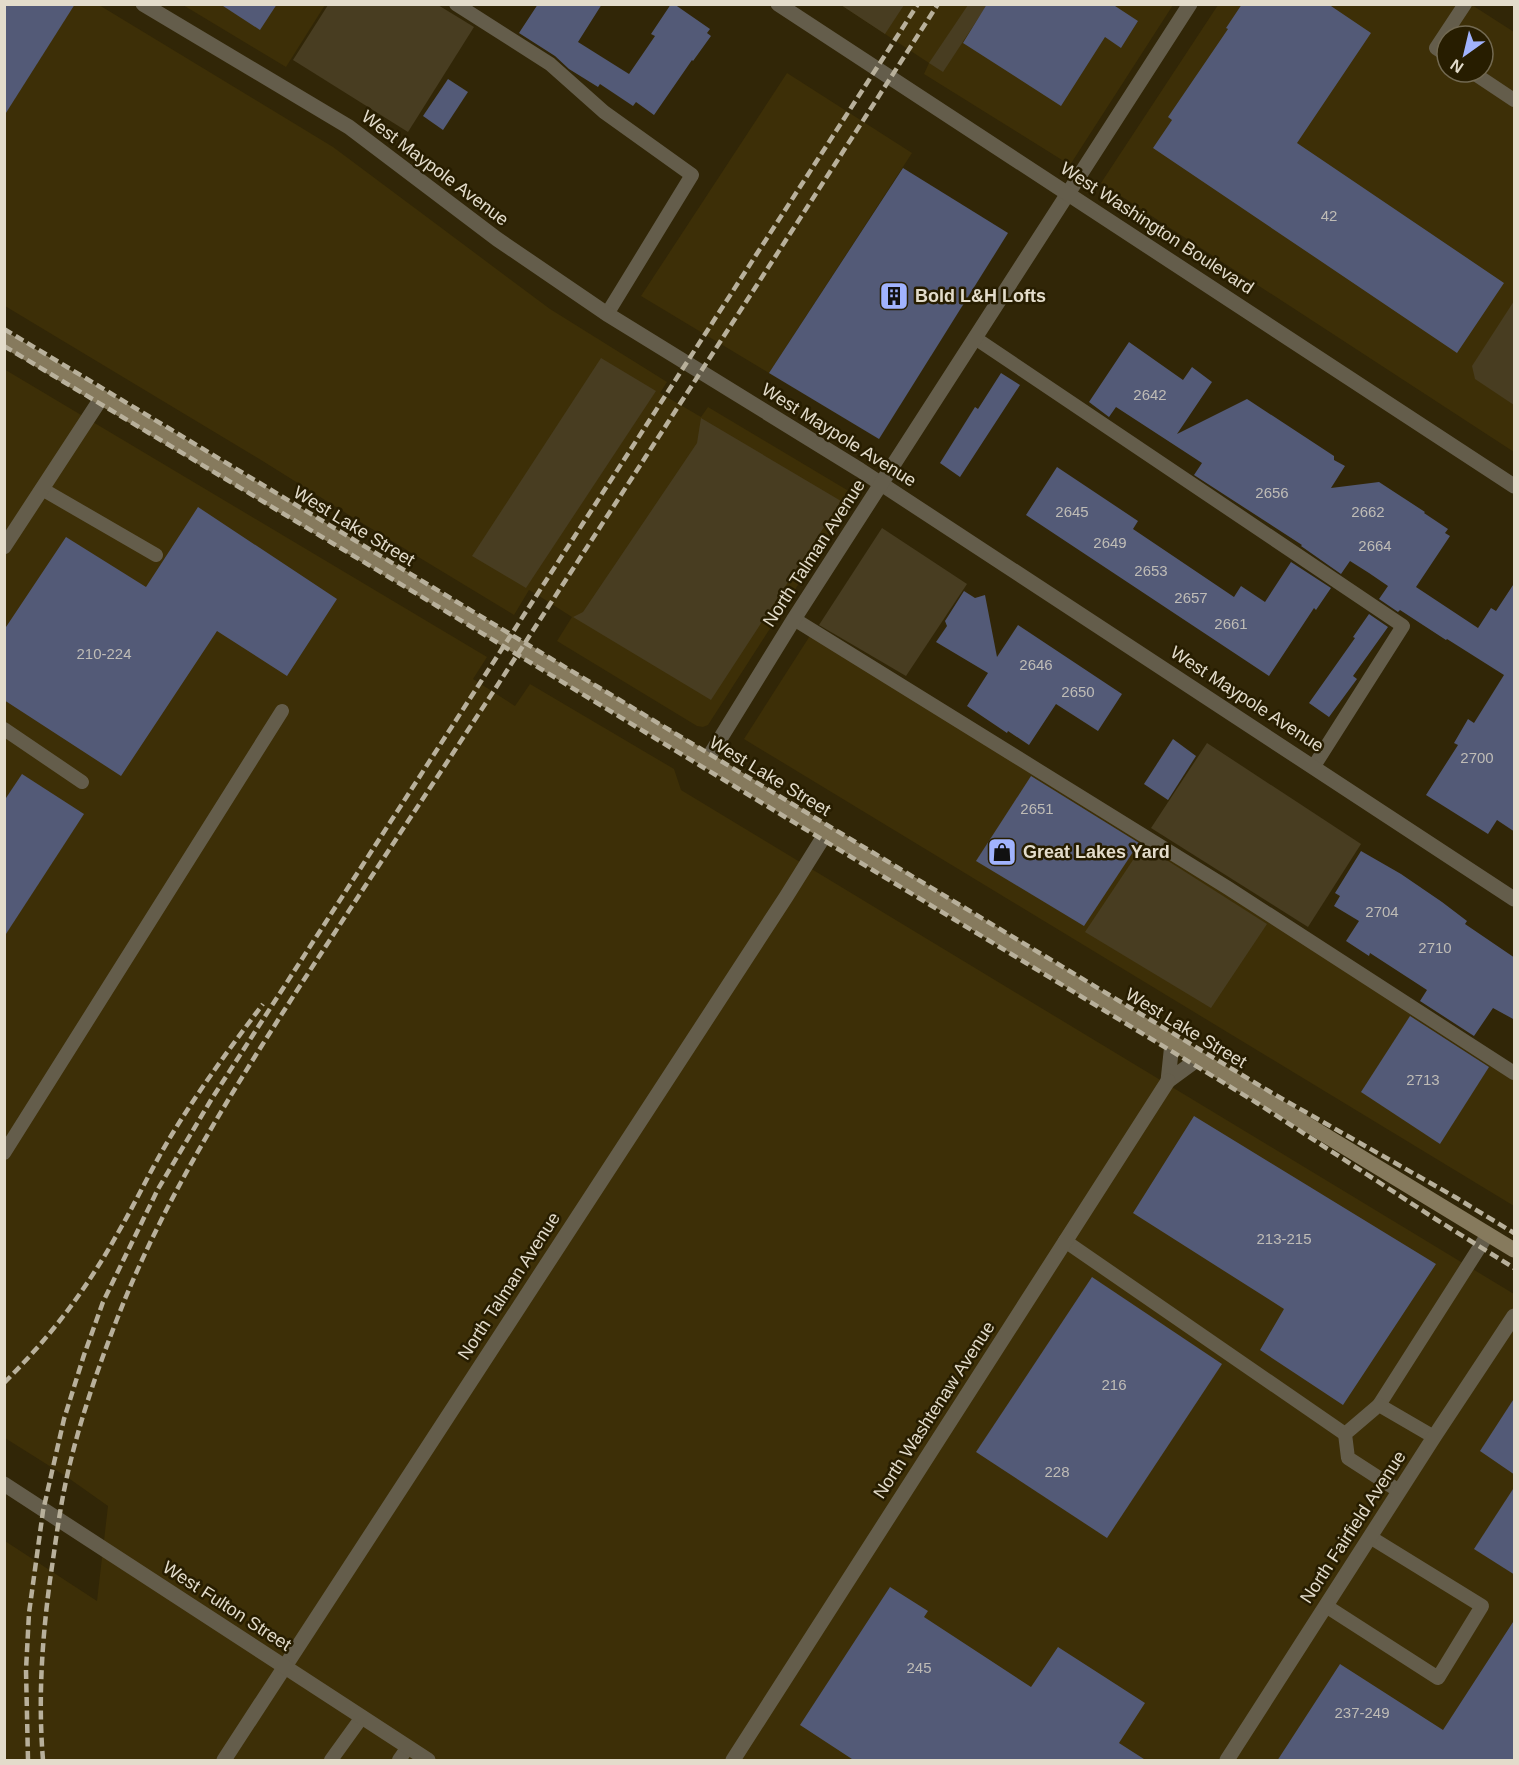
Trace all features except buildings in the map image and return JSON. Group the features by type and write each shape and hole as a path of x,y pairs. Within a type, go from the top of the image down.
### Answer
{"main road":[{"name":"West Lake Street","path":"4,339 707,760 1515,1250"}],"street":[{"name":"West Maypole Avenue","path":"143,4 349,128 497,239 607,314 881,484 1515,899"},
{"name":"West Washington Boulevard","path":"778,4 1515,486"},
{"name":"North Talman Avenue","path":"707,760 794,619 1190,4"},
{"path":"4,547 102,397"},
{"name":"North Talman Avenue","path":"224,1761 826,833"},
{"name":"North Washtenaw Avenue","path":"1168,1081 1172,1043"},
{"name":"North Washtenaw Avenue","path":"733,1761 1168,1081 1198,1059"},
{"name":"North Fairfield Avenue","path":"1227,1761 1399,1491 1515,1316"},
{"name":"West Fulton Street","path":"4,1485 428,1761"}],"lane":[{"path":"456,4 550,64 604,112 692,176 607,314"},
{"path":"1452,24 1465,4"},
{"path":"1490,84 1515,100"},
{"path":"975,338 1403,626 1314,766"},
{"path":"42,489 156,555"},
{"path":"794,619 1228,888 1515,1073"},
{"path":"4,1153 282,711"},
{"path":"4,729 82,782"},
{"path":"1346,1434 1379,1405 1488,1234"},
{"path":"1065,1242 1346,1434"},
{"path":"1379,1405 1434,1437"},
{"path":"1346,1434 1348,1458 1399,1491"},
{"path":"1326,1606 1438,1678 1482,1606 1370,1537"},
{"path":"331,1761 362,1717"},
{"path":"399,1761 408,1747"}],"shaded area":[{"path":"4,5 99,5 333,147 550,309 667,382 660,393 701,417 708,407 847,490 850,497 848,507 708,725 697,726 557,641 572,617 536,594 529,590 514,615 5,306"},
{"path":"183,5 325,5 286,67"},
{"path":"328,5 438,5 474,27 408,132 293,60"},
{"path":"841,5 1173,5 1070,165 924,74 929,63"},
{"path":"841,5 904,5 885,34"},
{"path":"968,5 987,5 943,72 929,63"},
{"path":"1218,5 1472,5 1514,32 1514,452 1101,183"},
{"path":"787,73 912,153 769,373 641,296"},
{"path":"1514,301 1514,405 1475,379 1472,366"},
{"path":"601,358 656,391 526,588 472,556"},
{"path":"4,369 487,657 473,679 515,706 530,684 674,769 681,790 1514,1294 1514,1760 5,1760 5,1541 97,1601 108,1506 5,1438"},
{"path":"701,418 841,501 711,700 573,617 583,612 697,443"},
{"path":"882,528 967,584 906,676 819,625"},
{"path":"813,631 1514,1073 1514,1206 744,739"},
{"path":"1207,743 1361,844 1308,927 1151,828"},
{"path":"1143,845 1267,924 1211,1008 1085,932"}],"railway":[{"path":"28,1760 26,1670 29,1613 43,1511 64,1419 84,1355 103,1302 158,1189 211,1100 918,4"},
{"path":"43,1760 41,1692 45,1625 59,1518 71,1458 108,1343 125,1299 162,1219 204,1141 272,1029 938,4"},
{"path":"4,329 1272,1093 1514,1233"},
{"path":"4,346 1257,1103 1514,1268"},
{"path":"4,1383 38,1347 81,1292 107,1253 184,1115 263,1004"}],"place":[{"name":"Bold L&H Lofts","path":"894,296"},
{"name":"Great Lakes Yard","path":"1002,852"}]}
